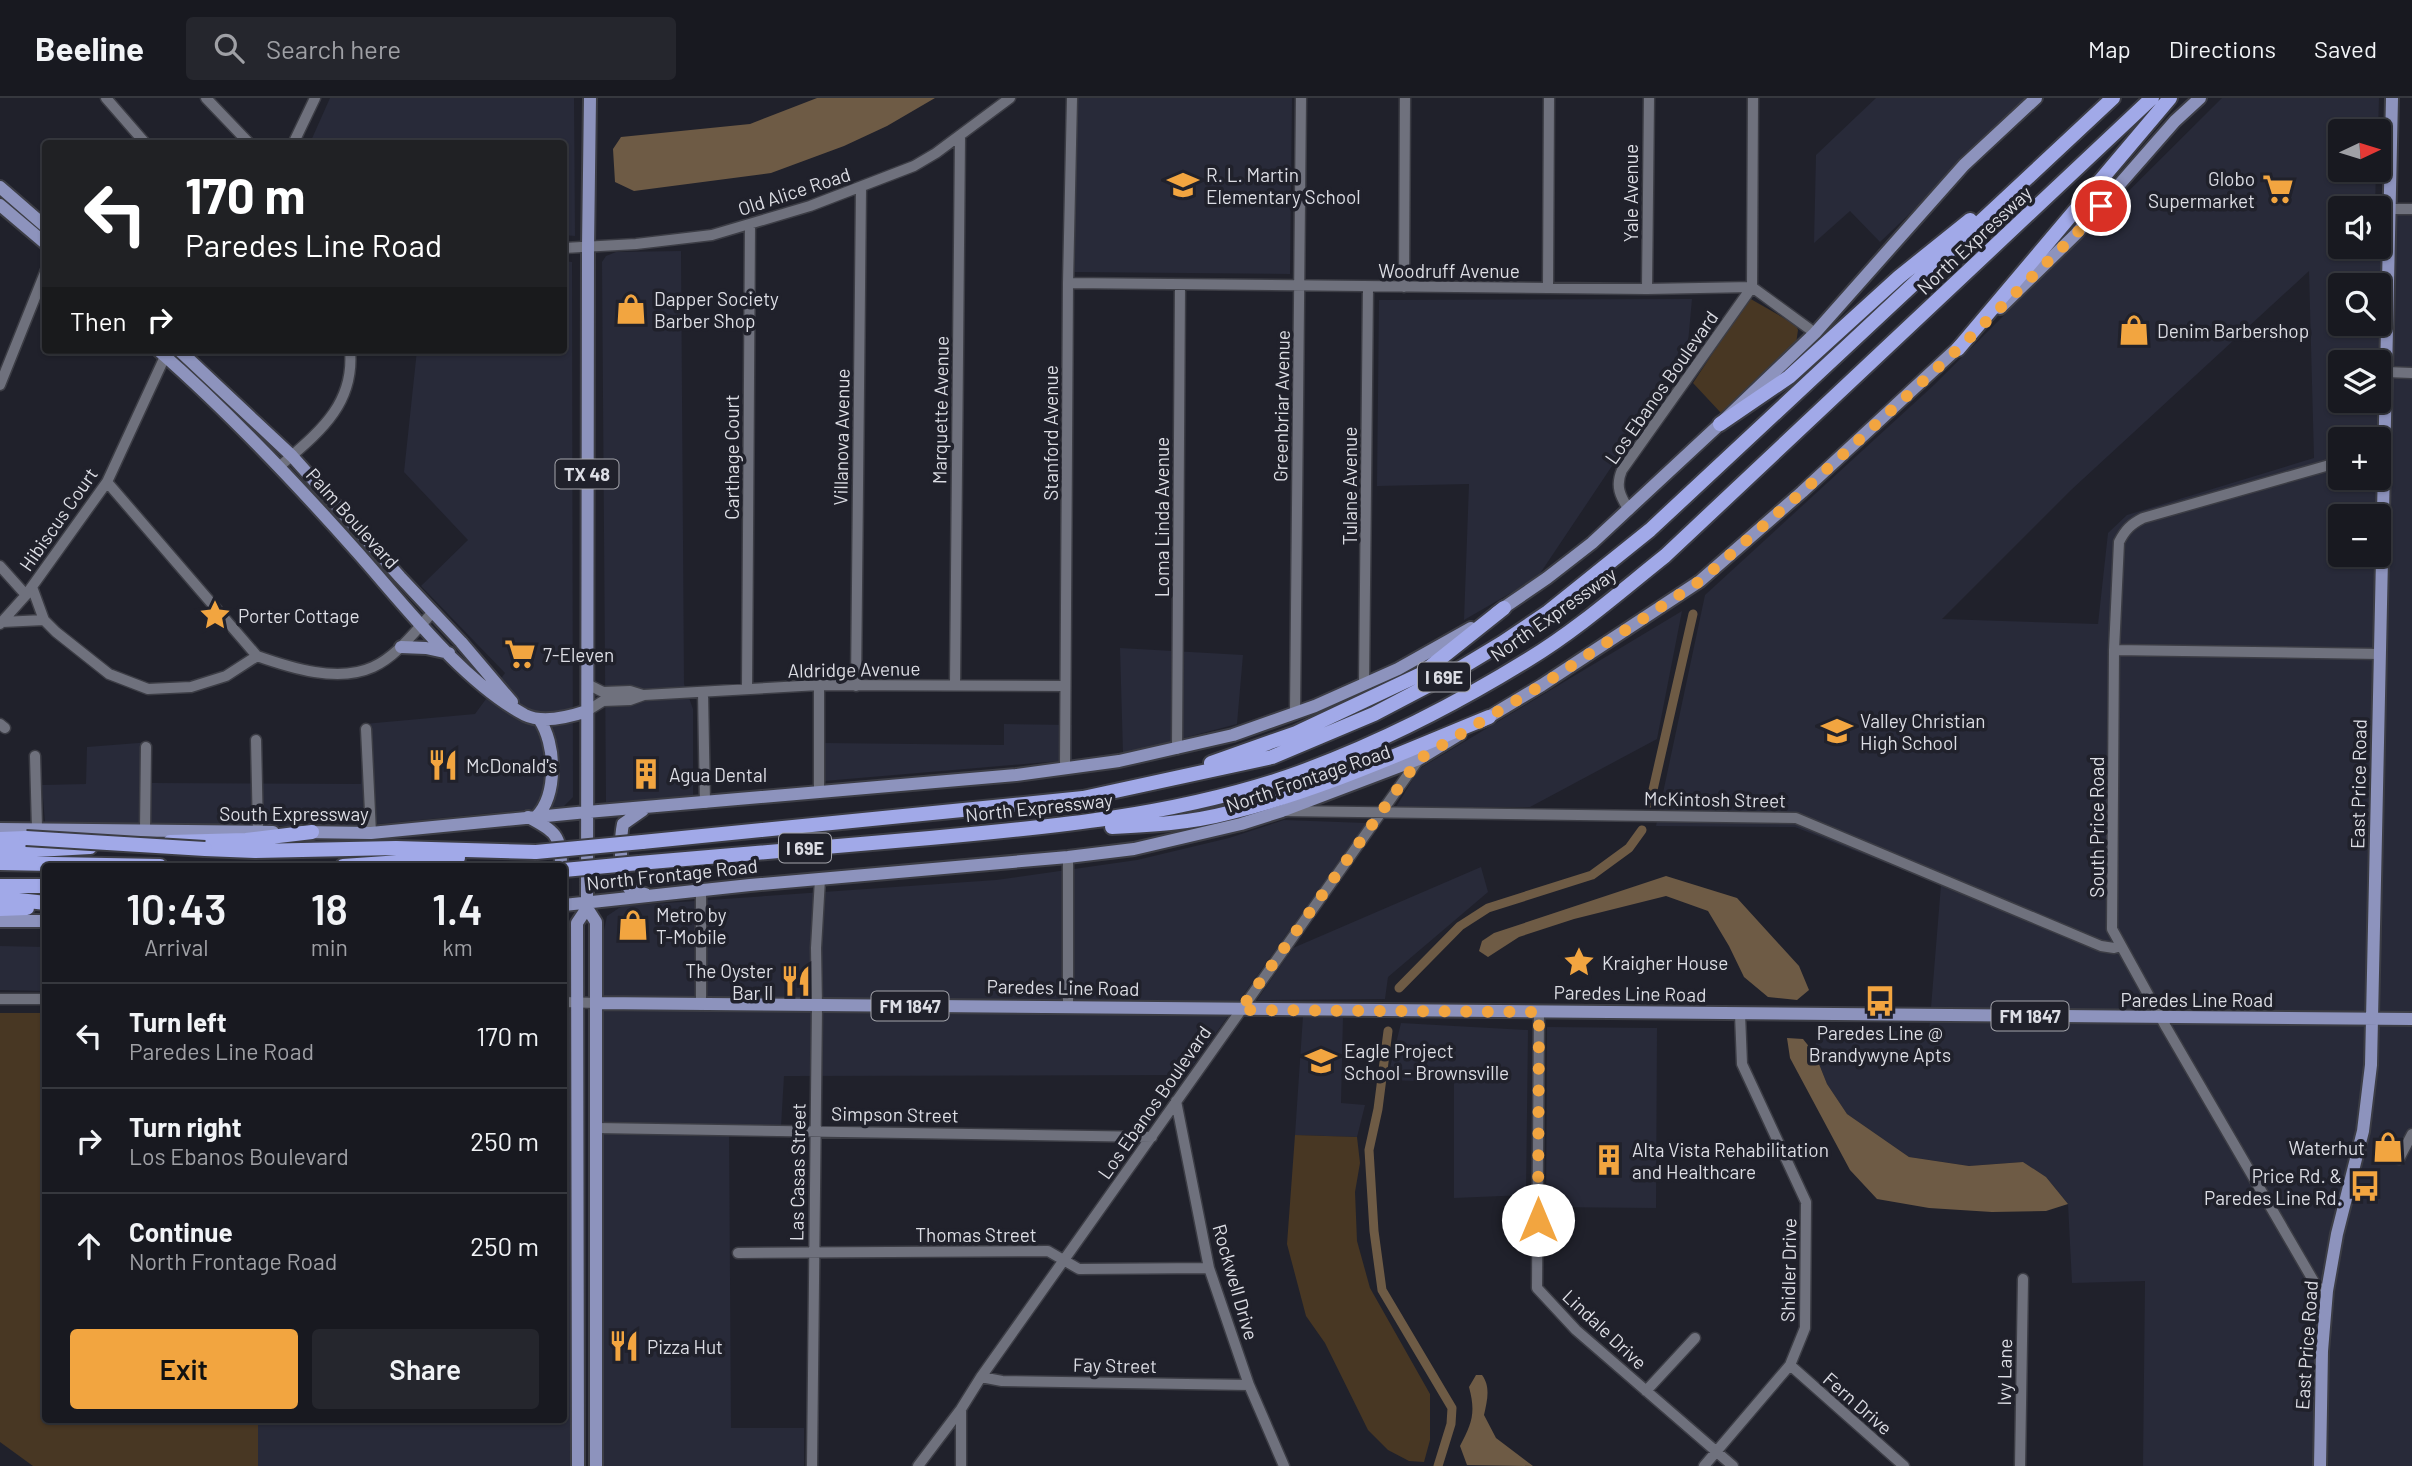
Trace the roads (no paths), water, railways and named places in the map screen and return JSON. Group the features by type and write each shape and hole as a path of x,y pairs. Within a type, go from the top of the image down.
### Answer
{"highway":[{"name":"North Expressway","path":"536,852 1083,798 1272,757 1374,714 1454,672 1548,612 1650,530 2113,98"},
{"name":"North Expressway","path":"567,868 1055,827 1139,815 1237,792 1288,776 1434,714 1531,658 1597,611 1665,556 2152,98"},
{"path":"1958,349 2170,98"},
{"path":"1720,424 1789,376 1899,277 2069,139"},
{"path":"1128,790 1296,733 1368,700 1421,674 1504,608"},
{"path":"971,834 1161,825 1227,814 1322,785 1489,717"},
{"path":"0,852 246,840 312,832"},
{"path":"0,839 31,833 255,851 396,848 536,852"},
{"name":"I 69E","path":"384,863 536,852"},
{"path":"0,863 42,864"},
{"path":"0,886 42,886"},
{"path":"2,909 42,904"},
{"path":"2,909 42,908"}],"main road":[{"name":"TX 48","path":"578,1466 578,923 587,905 590,98"},
{"name":"North Expressway","path":"587,812 1065,769 1177,750 1233,735 1295,714 1364,685 1436,649 1504,608 1547,578 1629,510 1815,333 1964,165 2036,98"},
{"name":"North Frontage Road","path":"567,905 1134,849 1241,824 1419,759 1542,685 1700,581 1958,349 2076,234 2175,121 2200,98"},
{"name":"East Price Road","path":"2389,196 2392,98"},
{"path":"0,187 42,224"},
{"path":"0,205 42,241"},
{"name":"East Price Road","path":"2386,350 2388,259"},
{"name":"Palm Boulevard","path":"166,354 280,466 482,687 519,711 539,719 571,716 587,710"},
{"name":"Palm Boulevard","path":"183,354 292,456 519,711"},
{"name":"East Price Road","path":"2320,1466 2321,1359 2327,1291 2337,1234 2363,1131 2371,1065 2381,490"},
{"path":"401,647 426,648 449,653"},
{"path":"539,719 547,730 550,783 547,803 532,817 555,834 562,863"},
{"path":"650,895 633,891 627,886 622,867 621,839 623,824 628,819 654,808"},
{"name":"South Expressway","path":"0,829 31,833 145,830 371,833 587,812"},
{"name":"TX 48","path":"587,905 596,922 596,1466"},
{"path":"2,909 42,920"},
{"name":"Paredes Line Road","path":"596,1003 1068,1005 1240,1010 2412,1020"},
{"path":"578,1366 586,1378 586,1466"}],"street":[{"path":"106,98 143,140"},
{"path":"206,98 246,140"},
{"path":"295,140 315,98"},
{"name":"Old Alice Road","path":"567,248 674,240 712,234 861,188 914,166 960,136 1010,98"},
{"name":"Stanford Avenue","path":"1065,769 1072,98"},
{"name":"Greenbriar Avenue","path":"1295,714 1301,98"},
{"path":"1404,287 1405,98"},
{"path":"1548,288 1549,98"},
{"name":"Yale Avenue","path":"1647,289 1649,98"},
{"path":"1753,98 1752,287 1815,333"},
{"name":"Marquette Avenue","path":"955,685 960,136"},
{"name":"Villanova Avenue","path":"856,686 861,188"},
{"path":"2391,209 2412,209"},
{"name":"Carthage Court","path":"747,689 750,224"},
{"path":"0,386 42,280"},
{"name":"Woodruff Avenue","path":"1068,284 1647,289 1752,287"},
{"name":"Loma Linda Avenue","path":"1177,750 1181,285"},
{"name":"Tulane Avenue","path":"1364,685 1368,287"},
{"name":"Los Ebanos Boulevard","path":"1629,510 1619,493 1618,479 1622,470 1752,287"},
{"name":"Hibiscus Court","path":"1,623 29,591 107,482 163,354"},
{"path":"280,466 328,423 340,405 349,382 351,354"},
{"path":"2391,372 2412,373"},
{"name":"South Price Road","path":"2327,1291 2317,1287 2112,929 2114,650 2119,542 2124,531 2143,518 2328,465"},
{"path":"107,482 257,656 284,665 340,675 373,667 401,647 433,612"},
{"path":"0,566 29,591 44,620 109,674 149,689 191,687 226,676 257,656"},
{"path":"1,623 44,620"},
{"path":"2114,650 2380,654"},
{"name":"Aldridge Avenue","path":"587,684 603,692 630,691 644,695"},
{"path":"818,793 819,685"},
{"name":"Aldridge Avenue","path":"587,710 603,701 644,695 819,685 1065,687"},
{"path":"703,692 705,803"},
{"path":"366,729 371,833"},
{"path":"256,740 258,832"},
{"path":"145,830 146,747"},
{"path":"31,833 35,756"},
{"name":"Los Ebanos Boulevard","path":"918,1466 961,1409 1064,1259 1419,759"},
{"name":"McKintosh Street","path":"1282,811 1796,818 2101,946 2121,946"},
{"path":"1068,857 1068,1005"},
{"name":"Las Casas Street","path":"812,1466 816,948 820,879"},
{"path":"701,890 701,1004"},
{"path":"0,999 42,999"},
{"path":"567,1002 596,1003"},
{"name":"Lindale Drive","path":"1539,1012 1537,1288 1576,1330 1732,1466"},
{"name":"Shidler Drive","path":"1704,1466 1790,1365 1805,1328 1806,1202 1742,1063 1741,1014"},
{"name":"Rockwell Drive","path":"1176,1101 1209,1268 1249,1385 1284,1466"},
{"name":"Simpson Street","path":"596,1128 1152,1137"},
{"path":"2399,1159 2412,1134"},
{"name":"Thomas Street","path":"738,1253 1048,1251 1079,1269 1209,1268"},
{"name":"Ivy Lane","path":"2020,1466 2023,1279"},
{"path":"1646,1391 1695,1338"},
{"name":"Fern Drive","path":"1790,1365 1904,1466"},
{"name":"Fay Street","path":"981,1377 1002,1381 1249,1385"},
{"path":"961,1409 961,1466"}],"waterway":[{"path":"1650,803 1693,614"},
{"path":"1399,988 1460,926 1488,908 1592,875 1629,848 1642,830"},
{"path":"1388,1031 1378,1109 1369,1150 1374,1231 1382,1290 1452,1408 1451,1424 1438,1466"}],"place":[{"name":"R. L. Martin Elementary School","path":"1183,185"},
{"name":"Globo Supermarket","path":"2278,189"},
{"name":"Dapper Society Barber Shop","path":"631,309"},
{"name":"Denim Barbershop","path":"2134,330"},
{"name":"Porter Cottage","path":"215,615"},
{"name":"7-Eleven","path":"520,654"},
{"name":"Valley Christian High School","path":"1837,731"},
{"name":"McDonald's","path":"443,765"},
{"name":"Agua Dental","path":"646,774"},
{"name":"Metro by T-Mobile","path":"633,925"},
{"name":"Kraigher House","path":"1579,962"},
{"name":"The Oyster Bar ll","path":"796,981"},
{"name":"Paredes Line @ Brandywyne Apts","path":"1880,1001"},
{"name":"Eagle Project School - Brownsville","path":"1321,1061"},
{"name":"Waterhut","path":"2388,1147"},
{"name":"Alta Vista Rehabilitation and Healthcare","path":"1609,1160"},
{"name":"Price Rd. & Paredes Line Rd.","path":"2365,1186"},
{"name":"Pizza Hut","path":"624,1346"}]}
